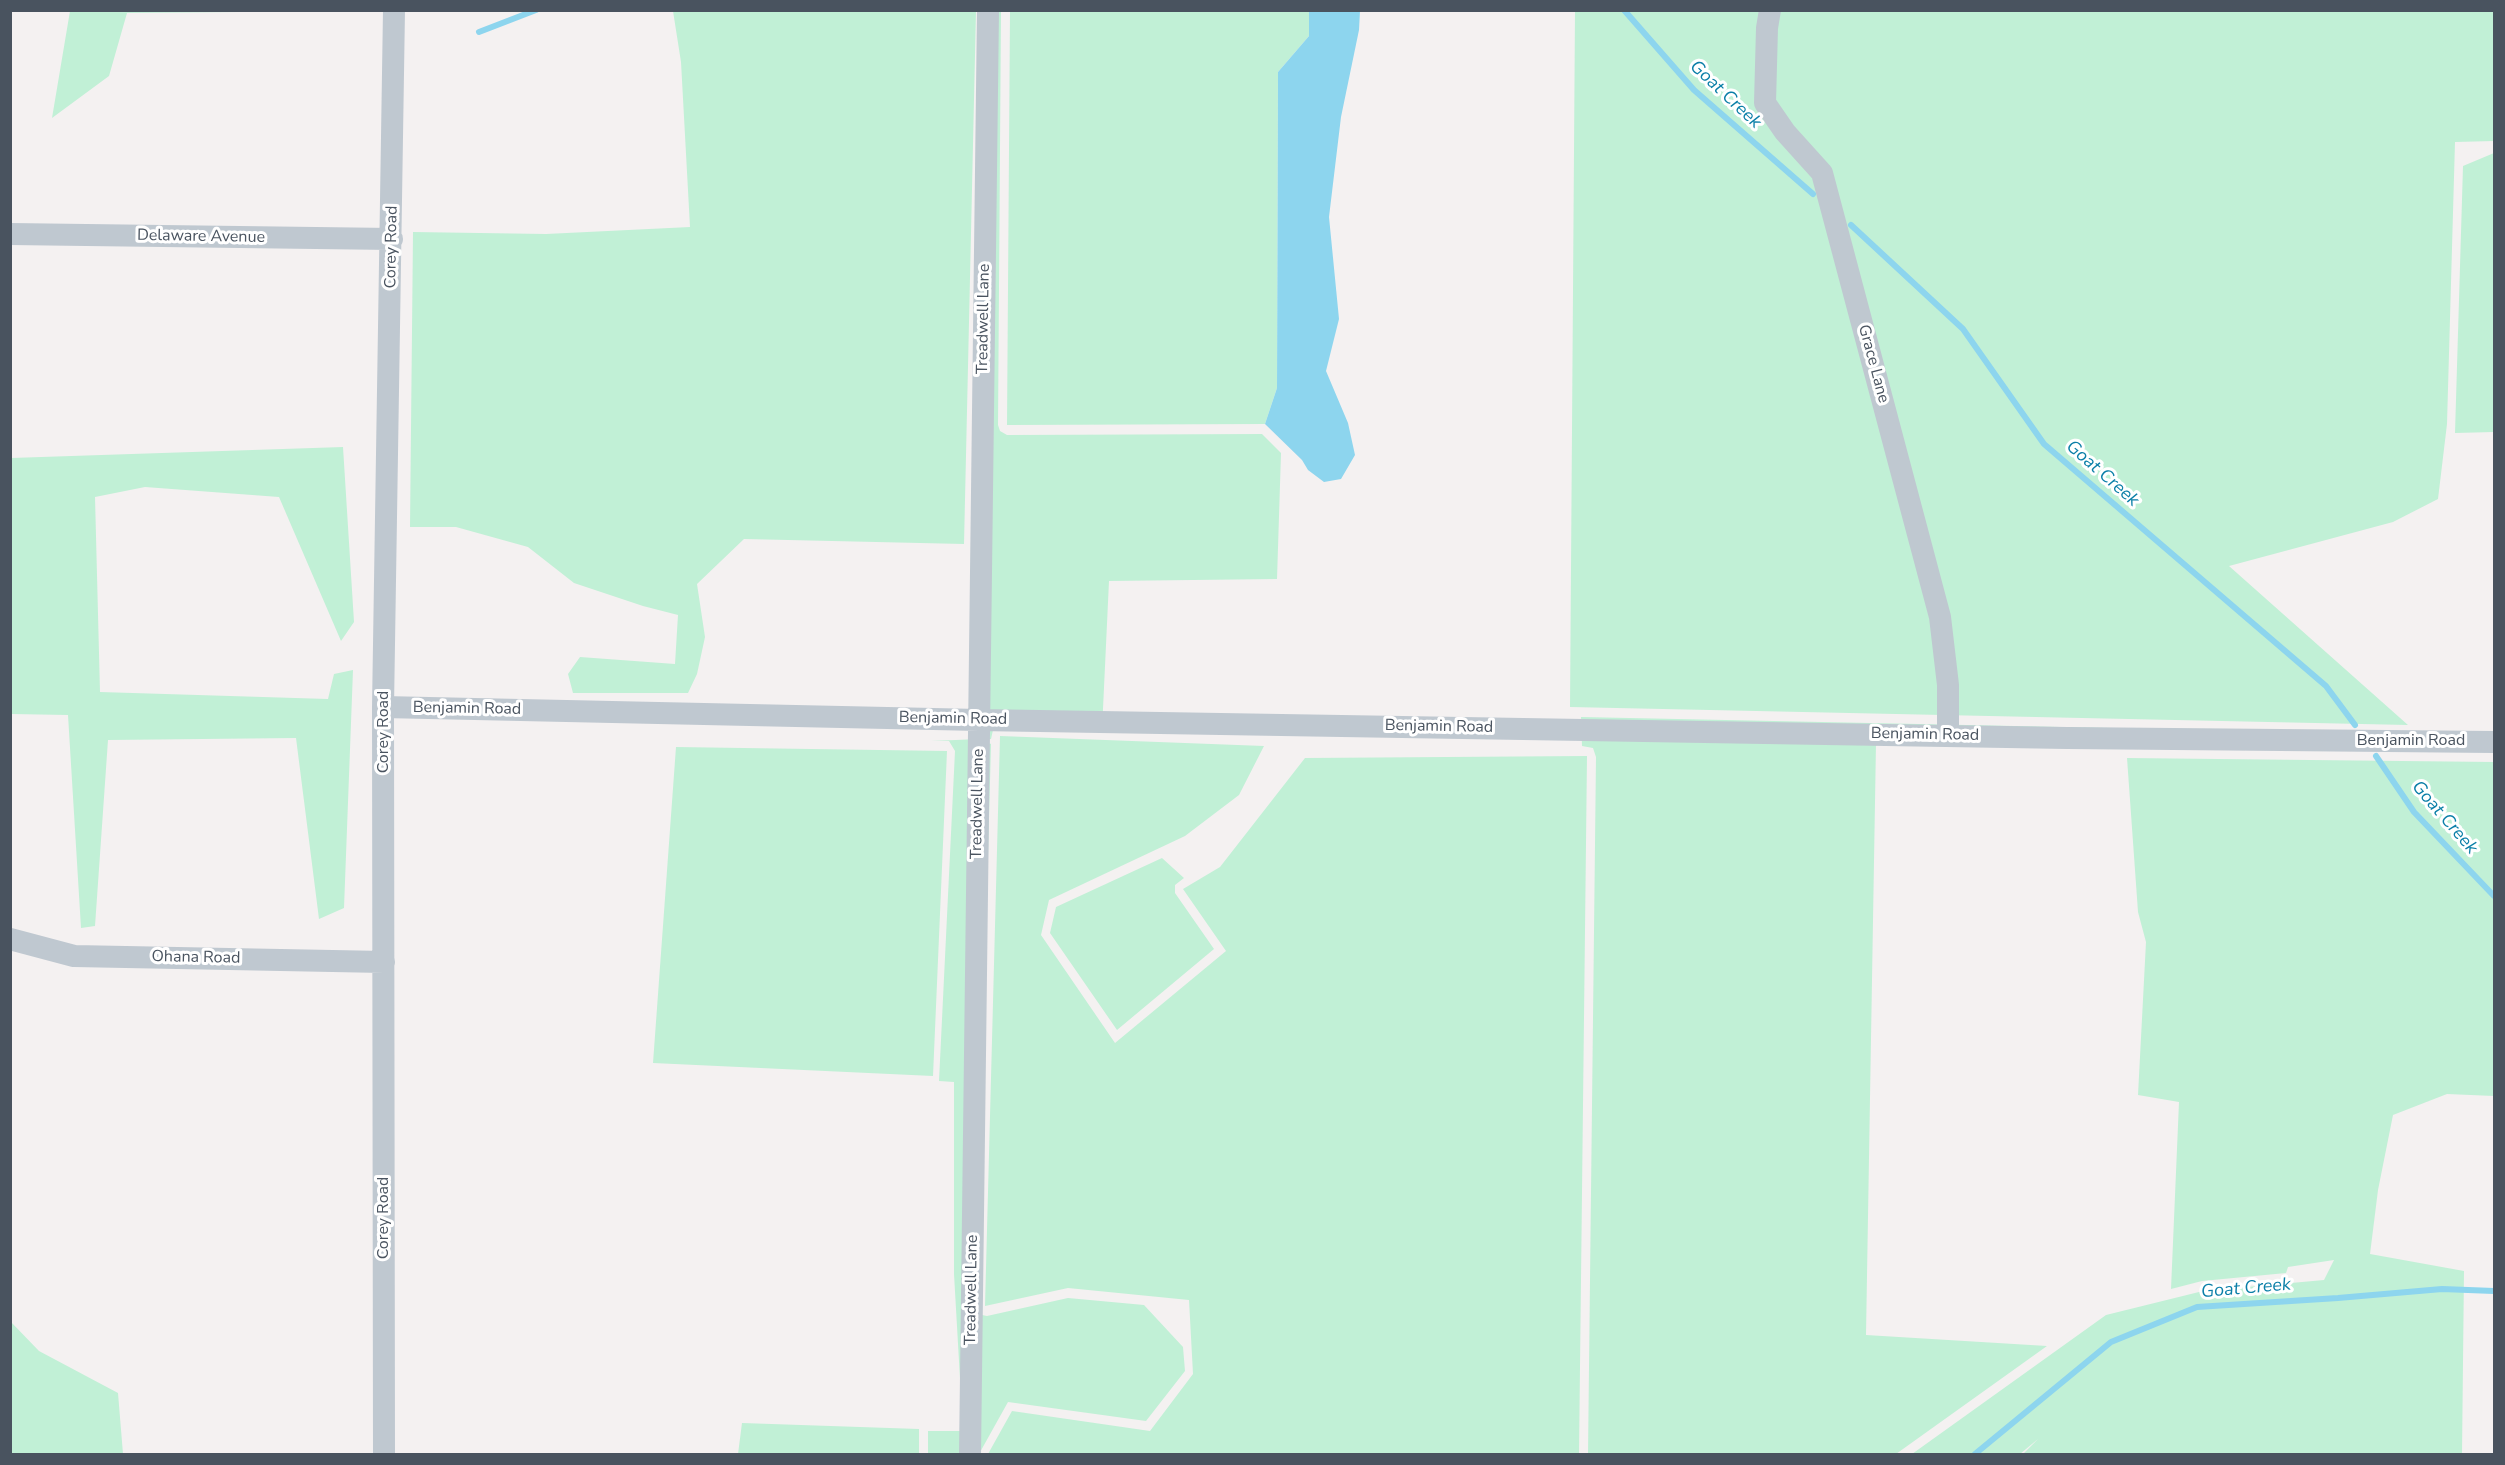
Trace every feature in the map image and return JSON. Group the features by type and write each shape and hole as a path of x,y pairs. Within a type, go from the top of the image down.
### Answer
{"street":[{"name":"Corey Road","path":"384,1455 383,707 394,10"},
{"name":"Treadwell Lane","path":"970,1455 988,10"},
{"name":"Grace Lane","path":"1770,10 1767,28 1765,103 1785,132 1822,173 1940,617 1948,685 1948,736"},
{"name":"Delaware Avenue","path":"10,234 392,239"},
{"name":"Benjamin Road","path":"383,707 979,720 1948,736 2494,742"},
{"name":"Ohana Road","path":"10,939 74,956 384,962"}],"green space":[{"path":"357,10 127,13 109,76 52,118 70,11"},
{"path":"673,11 976,11 964,544 744,539 697,584 705,637 697,674 688,693 573,693 568,674 580,657 675,664 678,615 574,583 528,547 456,527 410,527 413,232 546,234 690,227 681,62"},
{"path":"987,11 1001,11 998,425 1000,431 1007,435 1262,434 1281,453 1277,579 1109,581 1102,730 993,730 991,739 982,740 991,744 976,1306 982,1315 987,1316 1068,1298 1144,1305 1183,1347 1185,1371 1146,1421 1008,1402 979,1454 928,1454 928,1431 963,1431 954,1274 954,1082 939,1081 955,751 949,741 931,741 980,739"},
{"path":"1010,11 1309,11 1309,36 1278,72 1277,388 1265,424 1007,425"},
{"path":"1575,11 2494,11 2494,141 2455,142 2447,424 2438,499 2393,522 2229,566 2408,725 1570,707"},
{"path":"2494,153 2494,432 2455,433 2463,166"},
{"path":"343,447 354,622 341,641 279,497 145,487 95,497 100,692 328,699 334,674 353,670 344,908 319,919 296,738 108,740 95,926 81,928 68,715 11,714 11,458"},
{"path":"1581,717 2352,733 1876,743 1866,1335 2047,1346 1896,1454 1588,1454 1596,757 1593,748 1582,746"},
{"path":"1000,736 1264,746 1239,795 1185,836 1049,900 1041,935 1115,1043 1226,951 1183,889 1220,867 1305,758 1587,756 1579,1454 988,1454 1012,1411 1150,1431 1193,1374 1189,1300 1068,1288 985,1306"},
{"path":"676,747 947,751 933,1076 653,1063"},
{"path":"2127,758 2494,762 2494,1096 2447,1094 2393,1115 2378,1190 2370,1254 2464,1271 2462,1454 2023,1454 2038,1439 2020,1454 1912,1454 2106,1315 2203,1291 2324,1280 2334,1260 2288,1267 2286,1273 2202,1281 2171,1289 2179,1102 2138,1095 2146,942 2138,912"},
{"path":"1162,858 1184,878 1175,885 1175,893 1214,949 1117,1030 1050,933 1056,907"},
{"path":"11,1322 39,1351 118,1393 123,1454 11,1454"},
{"path":"742,1423 919,1429 919,1454 738,1454"}],"water":[{"path":"1309,11 1360,11 1359,30 1341,117 1329,217 1339,319 1326,371 1348,423 1355,455 1341,479 1324,482 1308,470 1302,460 1265,424 1277,388 1278,72 1309,36"}],"waterway":[{"name":"Goat Creek","path":"479,32 536,10"},
{"name":"Goat Creek","path":"1624,10 1694,90 1813,194"},
{"name":"Goat Creek","path":"1851,225 1963,329 2044,444 2326,686 2355,725"},
{"name":"Goat Creek","path":"2376,756 2414,812 2494,896"},
{"name":"Goat Creek","path":"1975,1454 2111,1342 2197,1307 2442,1289 2494,1291"}]}
